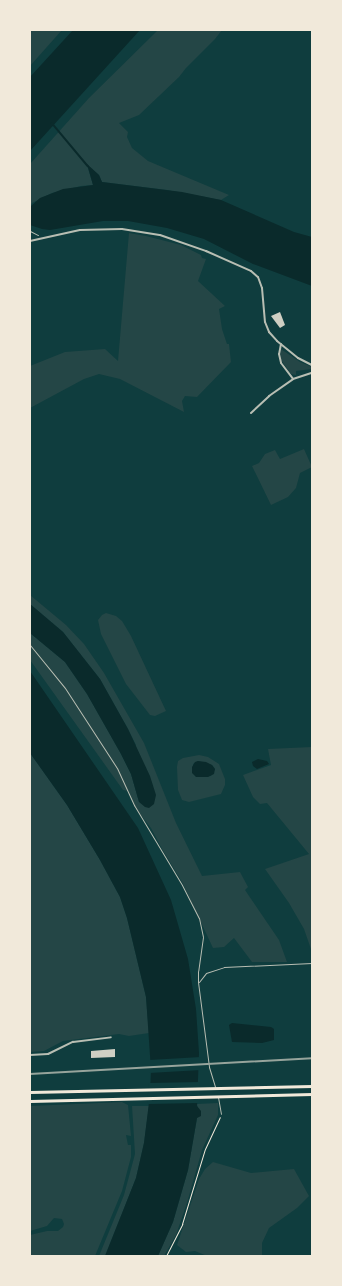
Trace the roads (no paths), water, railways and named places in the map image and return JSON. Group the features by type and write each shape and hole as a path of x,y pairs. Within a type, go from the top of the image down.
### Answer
{"main road":[{"path":"30,1092 312,1086"},
{"path":"30,1101 312,1094"}],"street":[{"path":"30,241 90,229 145,231 199,248 251,271 258,277 262,288 265,322 271,335 302,361 312,365"},
{"path":"281,344 279,354 281,363 294,378"},
{"path":"251,413 269,396 294,378 312,373"},
{"path":"30,1055 48,1054 73,1042 111,1037"}],"lane":[{"path":"30,231 38,235"},
{"path":"30,645 65,688 117,768 134,806 185,890 199,918 203,934 198,970 198,982 209,1067 220,1104 221,1114"},
{"path":"198,982 206,973 224,967 312,963"}],"waterway":[{"path":"52,123 88,166"}],"railway":[{"path":"30,1074 312,1058"}]}
